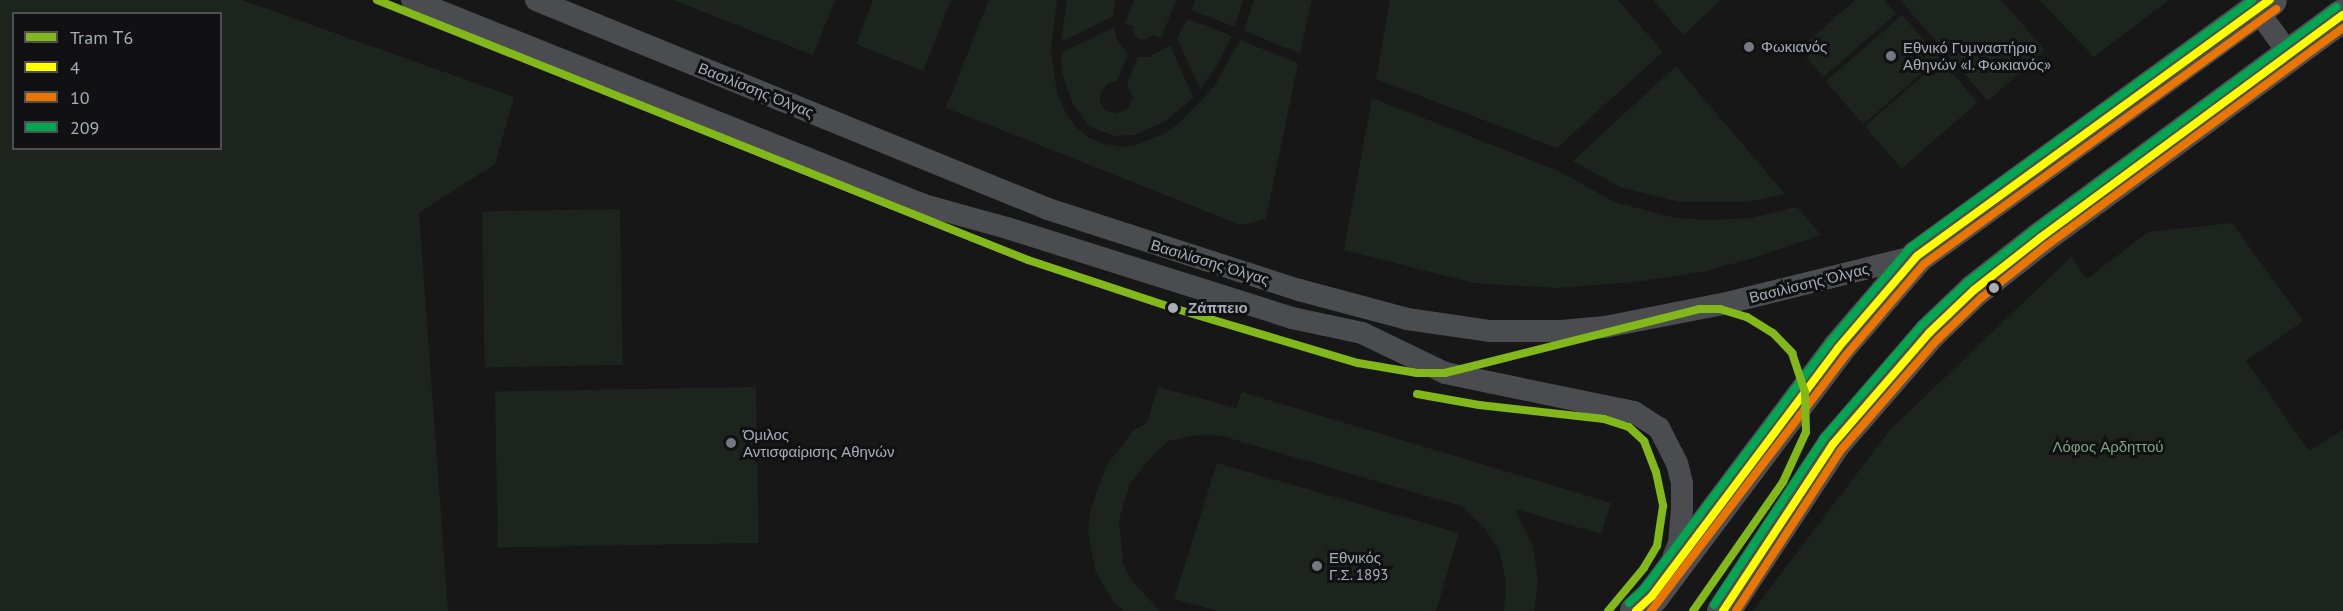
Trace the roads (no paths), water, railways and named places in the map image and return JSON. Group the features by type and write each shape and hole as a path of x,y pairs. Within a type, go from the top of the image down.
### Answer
{"main road":[{"path":"1636,611 1667,576 1838,348 1917,256 2262,3"},
{"path":"1723,611 1833,444 1922,341 1974,290 2040,238 2343,15"}],"street":[{"name":"Βασιλίσσης Όλγας","path":"412,0 924,205 1007,228 1281,315 1362,333 1445,373 1634,412 1659,428 1664,435 1677,463 1682,483 1679,543 1667,576"},
{"name":"Βασιλίσσης Όλγας","path":"536,0 1048,209 1288,287 1407,319 1489,331 1561,331 1605,327 1726,303 1917,256"},
{"path":"2262,3 2290,55"}],"tram line":[{"name":"Τ6","path":"377,0 1028,260 1173,308 1358,363 1417,373 1445,373 1699,309 1720,309 1747,317 1773,333 1792,353 1805,392 1806,432 1783,482 1693,611"},
{"name":"Τ6","path":"1417,394 1479,405 1604,419 1629,427 1644,441 1656,472 1663,506 1657,546 1644,568 1608,611"}],"place":[{"name":"Φωκιανός","path":"1749,47"},
{"name":"Εθνικό Γυμναστήριο Αθηνών «Ι. Φωκιανός»","path":"1891,56"},
{"name":"Ζάππειο","path":"1173,308"},
{"name":"Όμιλος Αντισφαίρισης Αθηνών","path":"731,443"},
{"name":"Εθνικός Γ.Σ. 1893","path":"1317,566"}],"park label":[{"name":"Λόφος Αρδηττού","path":"2108,447"}]}
